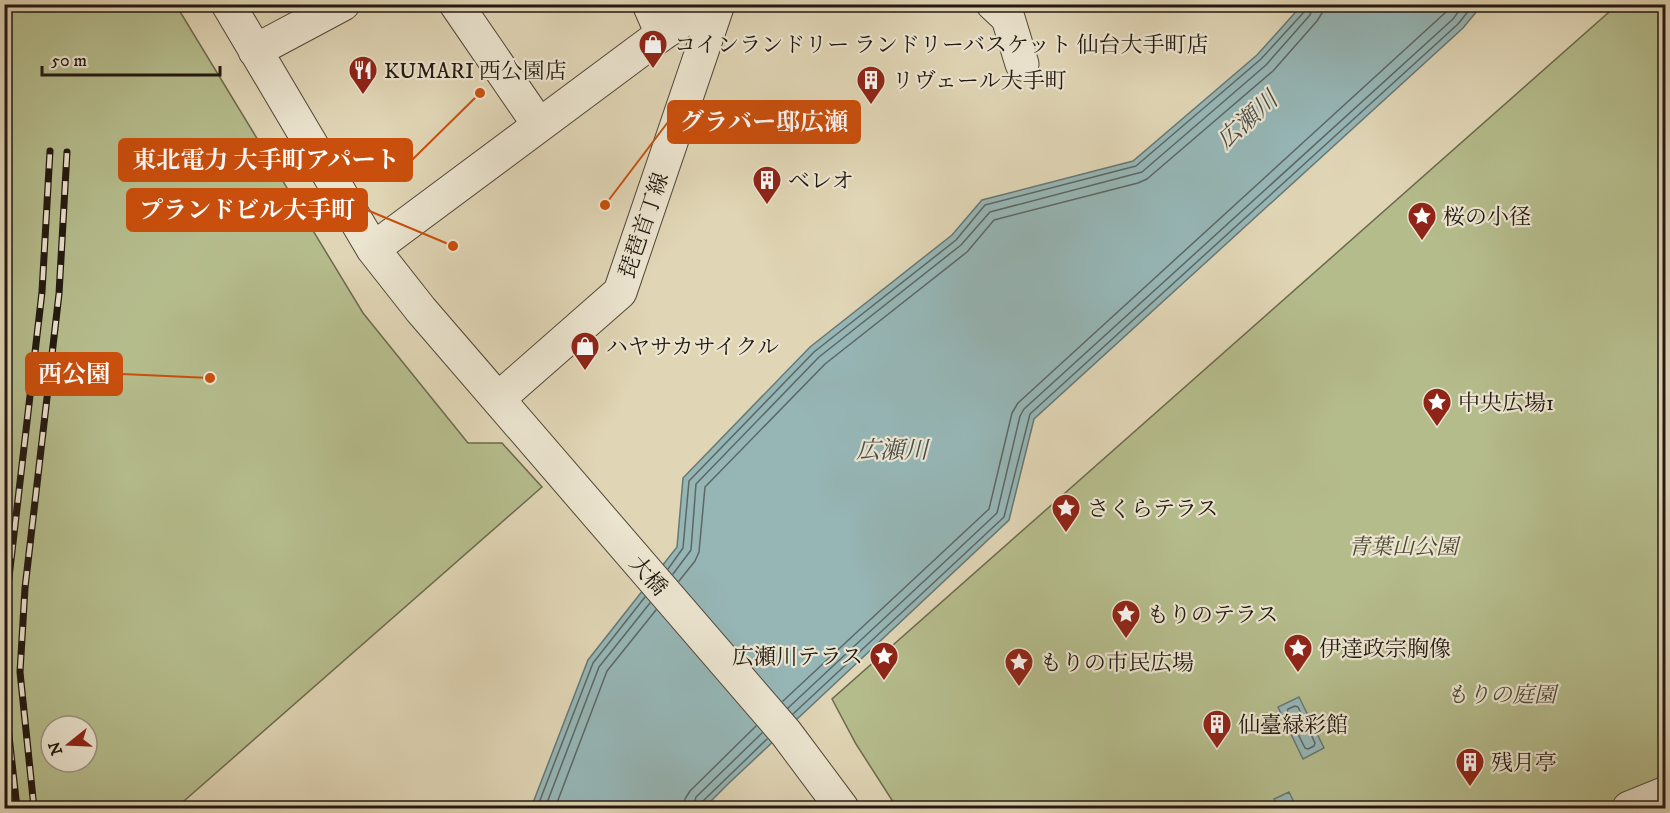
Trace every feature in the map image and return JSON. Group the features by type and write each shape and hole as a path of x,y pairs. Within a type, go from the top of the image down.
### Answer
{"street":[{"name":"大橋","path":"228,4 373,249 421,310 786,733 842,808"},
{"path":"255,51 343,4"},
{"path":"456,4 539,125"},
{"path":"649,4 662,34"},
{"path":"373,249 662,34 702,8 717,4"},
{"name":"琵琶首丁線","path":"505,408 620,292 717,4"},
{"path":"993,4 1008,18 1022,64"},
{"path":"1629,808 1665,793"}],"green space":[{"path":"5,4 176,5 363,313 468,443 502,443 542,487 184,801 172,808 5,808"},
{"name":"青葉山公園","path":"1617,5 1665,5 1665,808 897,808 856,744 832,699"}],"water":[{"name":"広瀬川","path":"1302,5 1482,5 1463,28 1034,419 1009,520 704,808 531,808 588,660 677,547 683,478 810,347 952,235 982,200 1133,161 1257,55"},
{"path":"1299,697 1324,748 1303,759 1278,707"},
{"path":"1289,792 1297,808 1279,808 1274,799"}],"railway":[{"path":"4,642 8,586 42,292 50,151"},
{"path":"34,808 20,672 25,588 59,294 67,152"},
{"path":"4,691 17,808"}],"place":[{"name":"コインランドリー ランドリーバスケット 仙台大手町店","path":"653,70"},
{"name":"東北電力 大手町アパート","path":"480,93"},
{"name":"KUMARI 西公園店","path":"363,96"},
{"name":"リヴェール大手町","path":"871,106"},
{"name":"グラバー邸広瀬","path":"605,205"},
{"name":"ベレオ","path":"767,206"},
{"name":"桜の小径","path":"1422,242"},
{"name":"プランドビル大手町","path":"453,246"},
{"name":"ハヤサカサイクル","path":"585,372"},
{"name":"西公園","path":"210,378"},
{"name":"中央広場1","path":"1437,428"},
{"name":"さくらテラス","path":"1066,534"},
{"name":"もりのテラス","path":"1126,640"},
{"name":"伊達政宗胸像","path":"1298,674"},
{"name":"広瀬川テラス","path":"884,682"},
{"name":"もりの市民広場","path":"1019,688"},
{"name":"仙臺緑彩館","path":"1217,750"},
{"name":"残月亭","path":"1470,788"}],"park label":[{"name":"もりの庭園","path":"1501,694"}]}
